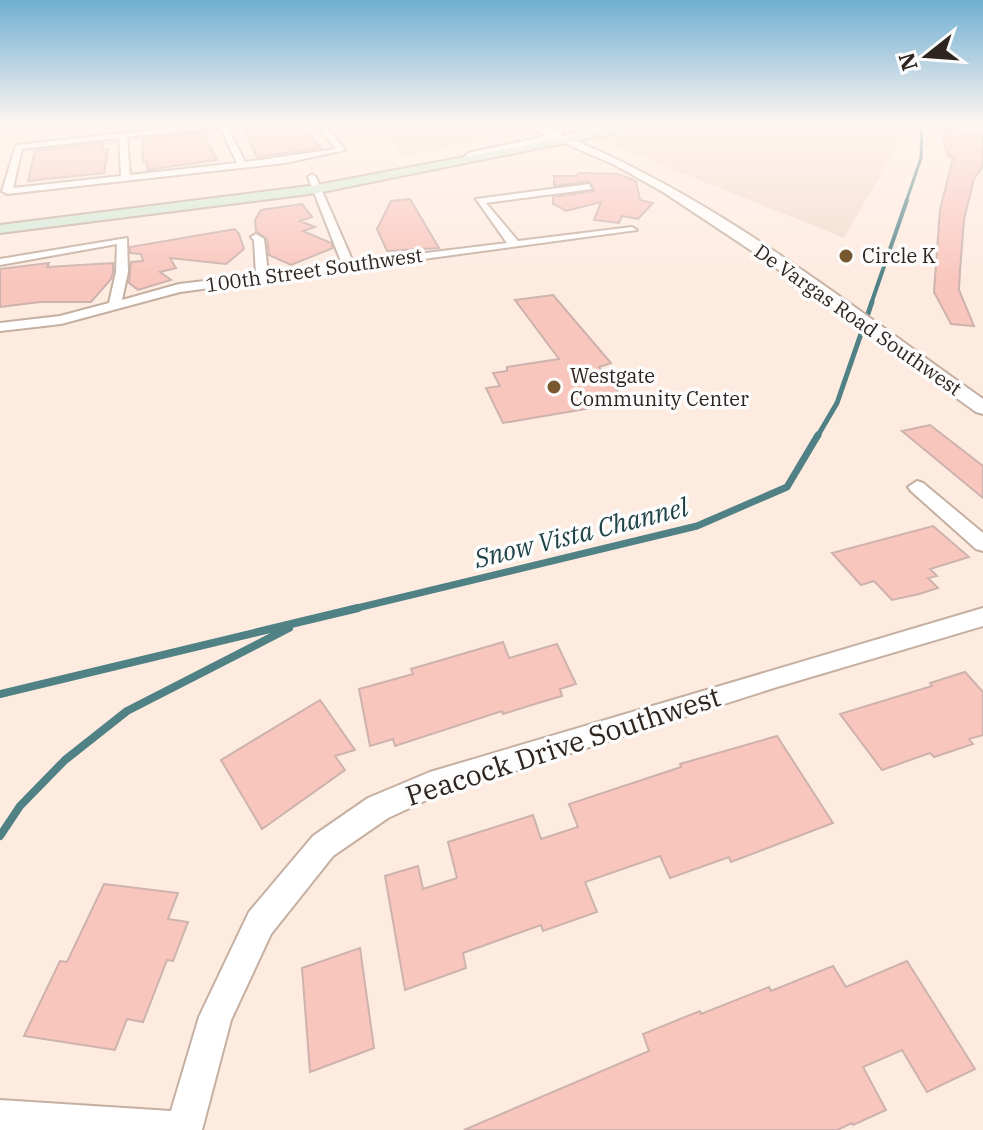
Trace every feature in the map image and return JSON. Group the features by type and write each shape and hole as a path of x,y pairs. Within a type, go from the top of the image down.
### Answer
{"main road":[{"path":"0,216 315,183 351,176"},
{"path":"0,229 361,176"}],"street":[{"path":"11,176 7,191 138,176"},
{"name":"De Vargas Road Southwest","path":"645,176 734,232 983,408"},
{"path":"315,183 348,265"},
{"path":"514,244 479,201 589,187"},
{"name":"100th Street Southwest","path":"0,327 61,320 179,288 632,230"},
{"path":"256,237 259,239 262,276"},
{"path":"0,262 123,240 122,272 115,304"},
{"path":"917,487 983,544"},
{"name":"Peacock Drive Southwest","path":"0,1118 183,1130 215,1017 260,923 323,846 378,808 430,785 777,677 983,617"}],"shaded area":[{"path":"689,176 880,176 844,238"}],"building":[{"path":"29,176 78,176 28,181"},
{"path":"554,176 622,176 636,181 640,200 653,203 638,219 622,216 619,223 594,220 601,202 566,211 553,204 553,197 594,191 589,181 554,186"},
{"path":"949,176 976,176 964,219 959,290 974,326 951,324 934,292 940,210"},
{"path":"410,199 439,248 387,251 377,229 391,201"},
{"path":"302,204 312,217 300,221 315,227 303,231 331,243 333,248 291,265 269,255 267,239 256,231 255,220 261,210"},
{"path":"235,229 244,249 226,264 170,258 176,268 160,272 171,280 138,290 129,283 131,262 143,261 141,254 130,253 130,247"},
{"path":"49,263 47,267 113,263 113,272 111,279 91,302 40,302 0,307 0,269"},
{"name":"Westgate Community Center","path":"553,295 611,363 599,367 626,402 503,423 486,388 500,386 493,373 507,371 507,367 559,359 515,300"},
{"path":"930,425 983,466 983,498 902,431"},
{"path":"933,526 969,557 930,569 937,576 928,578 938,588 919,594 892,600 874,581 861,585 832,553"},
{"path":"503,642 509,658 557,644 576,684 560,689 562,696 503,714 502,711 395,746 393,739 370,746 359,689 413,674 411,669"},
{"path":"965,672 983,692 983,735 969,739 973,744 934,757 930,753 882,770 840,714 932,686 930,683"},
{"path":"320,700 355,750 335,756 345,770 262,829 221,760"},
{"path":"777,736 833,823 731,862 729,857 670,878 660,856 585,882 597,912 543,931 541,925 463,953 466,968 405,990 385,876 418,866 423,889 457,878 448,842 533,815 541,839 578,827 569,804 681,767 680,764"},
{"path":"104,884 178,893 168,919 188,922 173,961 167,960 143,1022 127,1019 115,1050 24,1036 60,961 67,962"},
{"path":"360,948 374,1048 310,1072 302,968"},
{"path":"907,961 975,1069 927,1092 902,1050 863,1067 886,1110 853,1125 837,1130 464,1130 649,1051 643,1034 700,1011 701,1014 769,987 771,991 833,966 846,987"}],"waterway":[{"name":"Snow Vista Channel","path":"906,202 915,176"},
{"name":"Snow Vista Channel","path":"871,304 907,200"},
{"name":"Snow Vista Channel","path":"817,437 837,403 872,302"},
{"name":"Snow Vista Channel","path":"349,610 697,526 787,487 818,435"},
{"name":"Snow Vista Channel","path":"0,694 358,608"},
{"path":"0,836 20,806 65,760 127,711 289,628"}],"place":[{"name":"Circle K","path":"846,256"},
{"name":"Westgate Community Center","path":"554,387"}]}
